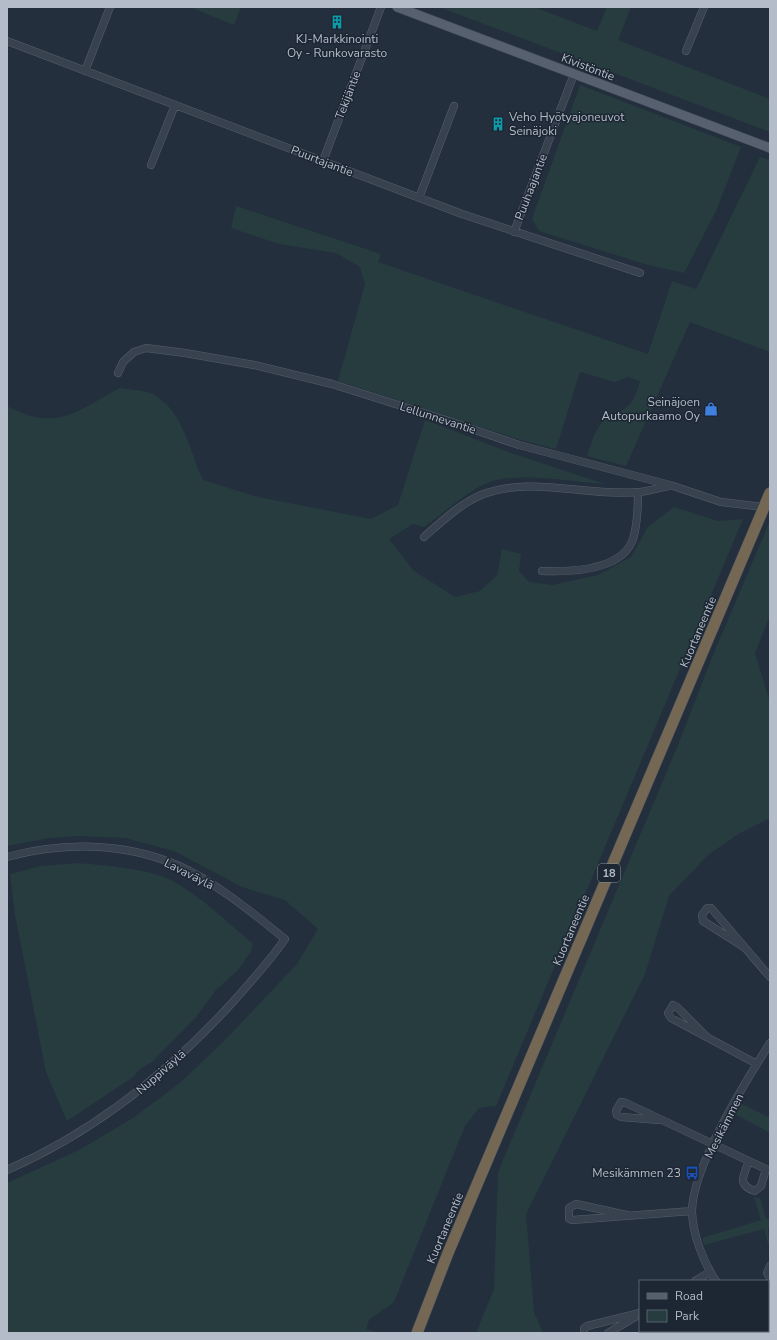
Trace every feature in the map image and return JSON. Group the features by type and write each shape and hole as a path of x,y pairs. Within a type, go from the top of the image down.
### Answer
{"highway":[{"name":"Kuortaneentie","path":"417,1333 448,1253 770,493"}],"main road":[{"name":"Kivistöntie","path":"397,7 770,148"}],"street":[{"path":"85,71 110,7"},
{"name":"Tekijäntie","path":"323,161 381,7"},
{"path":"686,51 704,7"},
{"name":"Puurtajantie","path":"7,41 419,198 514,232 640,273"},
{"name":"Puuhaajantie","path":"514,232 574,74"},
{"path":"151,166 175,105"},
{"path":"419,198 454,106"},
{"name":"Lellunnevantie","path":"118,373 123,362 128,357 134,352 146,348 254,365 332,384 452,422 519,446 670,485 721,502 764,506"},
{"path":"424,537 449,515 479,496 505,487 527,485 606,492 638,492 670,485"},
{"path":"542,571 566,572 596,567 613,560 626,550 633,538 638,492"},
{"name":"Lavaväylä","path":"7,858 33,850 74,846 108,848 146,854 178,865 212,885 285,939"},
{"path":"744,947 702,921 702,915 707,908 711,908 770,977"},
{"name":"Nuppiväylä","path":"7,1170 30,1160 80,1133 152,1082 185,1052 224,1012 263,968 285,939"},
{"path":"707,1037 677,1007 673,1005 668,1013 671,1018 757,1064"},
{"name":"Mesikämmen","path":"715,1280 710,1272 695,1232 692,1211 696,1186 712,1144 770,1043"},
{"path":"659,1120 621,1117 617,1116 616,1111 621,1102 626,1103 659,1120 749,1161"},
{"path":"632,1216 576,1204 569,1208 568,1216 569,1219 572,1220 632,1216 692,1211"},
{"path":"770,1266 767,1273 770,1278"},
{"path":"697,1280 710,1272"},
{"path":"584,1333 584,1328 587,1326 639,1313"},
{"path":"608,1333 639,1314"}],"green space":[{"path":"190,7 241,7 234,25"},
{"path":"439,7 534,7 597,31 607,7 631,7 618,40 770,99 770,132"},
{"path":"580,85 741,147 716,211 684,273 648,265 539,231 532,219"},
{"path":"760,157 770,160 770,352 690,322 626,466 587,456 594,435 606,415 620,411 629,405 633,400 640,381 627,377 615,382 580,372 556,449 521,440 338,381 365,284 360,267 336,253 279,244 231,228 236,206 381,254 378,262 648,354 672,281 696,289"},
{"path":"120,388 150,393 155,395 168,406 181,425 203,480 258,497 371,519 398,505 425,420 514,454 605,484 545,478 513,478 487,483 472,492 424,527 413,524 389,539 414,571 455,597 480,591 497,575 502,549 521,554 519,571 529,582 552,585 598,575 631,557 648,527 674,507 718,521 743,519 496,1106 479,1108 465,1126 394,1302 369,1320 366,1329 379,1333 7,1333 7,1183 79,1150 133,1118 181,1082 226,1039 297,964 318,929 285,900 242,887 174,851 125,838 80,836 49,838 7,846 7,406 24,414 40,418 66,416"},
{"path":"770,521 770,615 755,653 770,702 770,818 740,833 708,855 669,896 645,974 526,1214 534,1312 543,1333 476,1333 494,1289 498,1172 678,745 713,655"},
{"path":"77,863 139,870 171,880 203,901 253,944 250,953 237,971 216,990 196,1017 152,1062 140,1069 133,1077 67,1121 46,1072 15,915 10,874 41,866"},
{"path":"742,1104 770,1118 770,1133 735,1114"},
{"path":"754,1197 760,1198 766,1219 770,1218 770,1227 768,1228 770,1251 764,1229 704,1245 702,1238 761,1220"}],"place":[{"name":"KJ-Markkinointi Oy - Runkovarasto","path":"337,22"},
{"name":"Veho Hyötyajoneuvot Seinäjoki","path":"498,124"},
{"name":"Seinäjoen Autopurkaamo Oy","path":"711,409"},
{"name":"Mesikämmen 23","path":"692,1173"}]}
